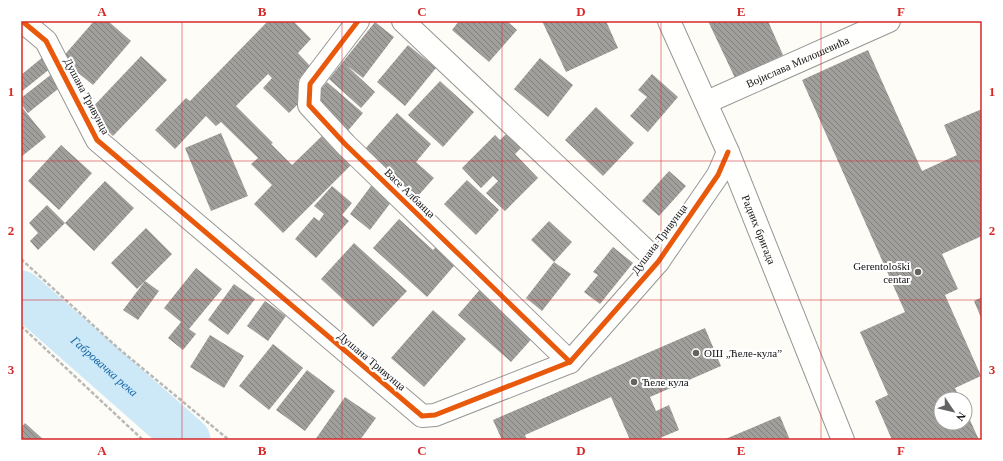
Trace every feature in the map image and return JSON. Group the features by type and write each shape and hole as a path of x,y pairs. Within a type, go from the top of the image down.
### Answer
{"street":[{"name":"Душана Тривунца","path":"22,21 46,41 97,140 422,416 434,415 570,362 658,262 718,174 728,152"},
{"name":"Васе Албанца","path":"358,21 310,84 309,105 345,144 570,362"},
{"path":"403,21 658,262"},
{"name":"Радних бригада","path":"670,21 728,152 843,440"},
{"name":"Војислава Милошевића","path":"707,102 889,21"}],"path":[{"path":"21,259 118,348 229,440"},
{"path":"21,326 143,440"}],"building":[{"path":"94,21 108,21 131,41 93,85 61,59"},
{"path":"268,21 293,21 311,39 298,53 311,67 298,80 310,92 289,113 263,88 272,78 268,74 236,106 273,143 271,144 292,165 322,136 351,165 283,233 254,204 272,185 251,164 258,158 221,122 216,126 206,116 175,149 155,130 186,98 190,101"},
{"path":"459,21 507,21 517,30 489,62 452,30"},
{"path":"542,21 606,21 618,48 566,72"},
{"path":"708,21 768,21 783,55 735,78"},
{"path":"375,22 394,37 363,78 346,65 375,92 361,108 329,79"},
{"path":"408,45 436,68 405,106 377,82"},
{"name":"Gerentološki centar","path":"868,50 922,171 957,155 944,125 982,109 982,236 942,254 958,289 945,295 981,376 955,388 956,391 933,391 933,431 973,431 973,427 979,440 892,440 875,401 888,395 860,332 905,312 802,80"},
{"path":"141,56 167,80 113,136 88,112"},
{"path":"43,57 51,68 21,92 21,75"},
{"path":"540,58 573,85 548,117 514,89"},
{"path":"53,73 63,85 28,113 21,104 21,98"},
{"path":"652,74 678,97 648,132 630,116 647,97 638,90"},
{"path":"440,81 474,112 443,147 408,115"},
{"path":"327,82 363,113 346,133 310,102"},
{"path":"21,106 46,137 21,157"},
{"path":"596,107 634,143 603,176 565,140"},
{"path":"397,113 431,144 416,162 434,178 417,197 365,149"},
{"path":"510,130 525,144 515,154 538,178 505,211 486,193 498,181 493,176 481,188 462,168 495,135 500,140"},
{"path":"221,133 248,196 211,211 185,148"},
{"path":"61,145 92,173 59,210 28,181"},
{"path":"669,171 686,186 659,216 642,201"},
{"path":"467,180 499,210 476,235 444,204"},
{"path":"105,181 134,208 94,251 65,223"},
{"path":"374,182 395,197 370,230 350,214"},
{"path":"332,186 352,203 342,215 349,221 316,258 295,239 314,217 319,221 324,214 314,206"},
{"path":"47,205 65,223 38,250 30,241 38,233 29,223"},
{"path":"399,219 433,250 441,242 460,259 427,297 373,248"},
{"path":"549,221 572,242 554,262 531,240"},
{"path":"146,228 172,254 137,289 111,263"},
{"path":"354,243 407,291 373,327 321,279"},
{"path":"613,247 633,263 600,304 584,292 598,275 593,272"},
{"path":"554,262 571,274 542,311 526,298"},
{"path":"196,268 222,289 189,329 196,334 183,350 168,338 181,322 164,308"},
{"path":"145,281 159,291 138,320 123,310"},
{"path":"234,284 255,299 228,335 208,320"},
{"path":"483,286 537,333 511,362 458,315"},
{"path":"982,297 982,320 974,301"},
{"path":"265,301 286,316 268,341 247,326"},
{"path":"433,310 466,339 424,387 391,358"},
{"name":"Ћеле кула","path":"705,328 721,366 650,397 656,411 669,405 679,430 660,438 661,440 630,440 611,397 525,435 527,440 502,440 493,420"},
{"path":"210,335 244,356 224,388 190,367"},
{"path":"273,344 303,368 269,410 239,386"},
{"path":"307,370 335,391 305,431 276,410"},
{"path":"345,397 376,418 360,440 315,440"},
{"path":"780,416 790,440 723,440"},
{"path":"25,423 44,440 21,440 21,428"}],"waterway":[{"name":"Габровачка река","path":"21,293 188,440"}],"cycle path":[{"path":"22,21 46,41 97,140 422,416 435,415 570,362 658,262 718,175 728,152"},
{"path":"358,21 310,84 309,105 345,144 570,362"}],"place":[{"name":"Gerentološki centar","path":"918,272"},
{"name":"ОШ „Ћеле-кула”","path":"696,353"},
{"name":"Ћеле кула","path":"634,382"}]}
